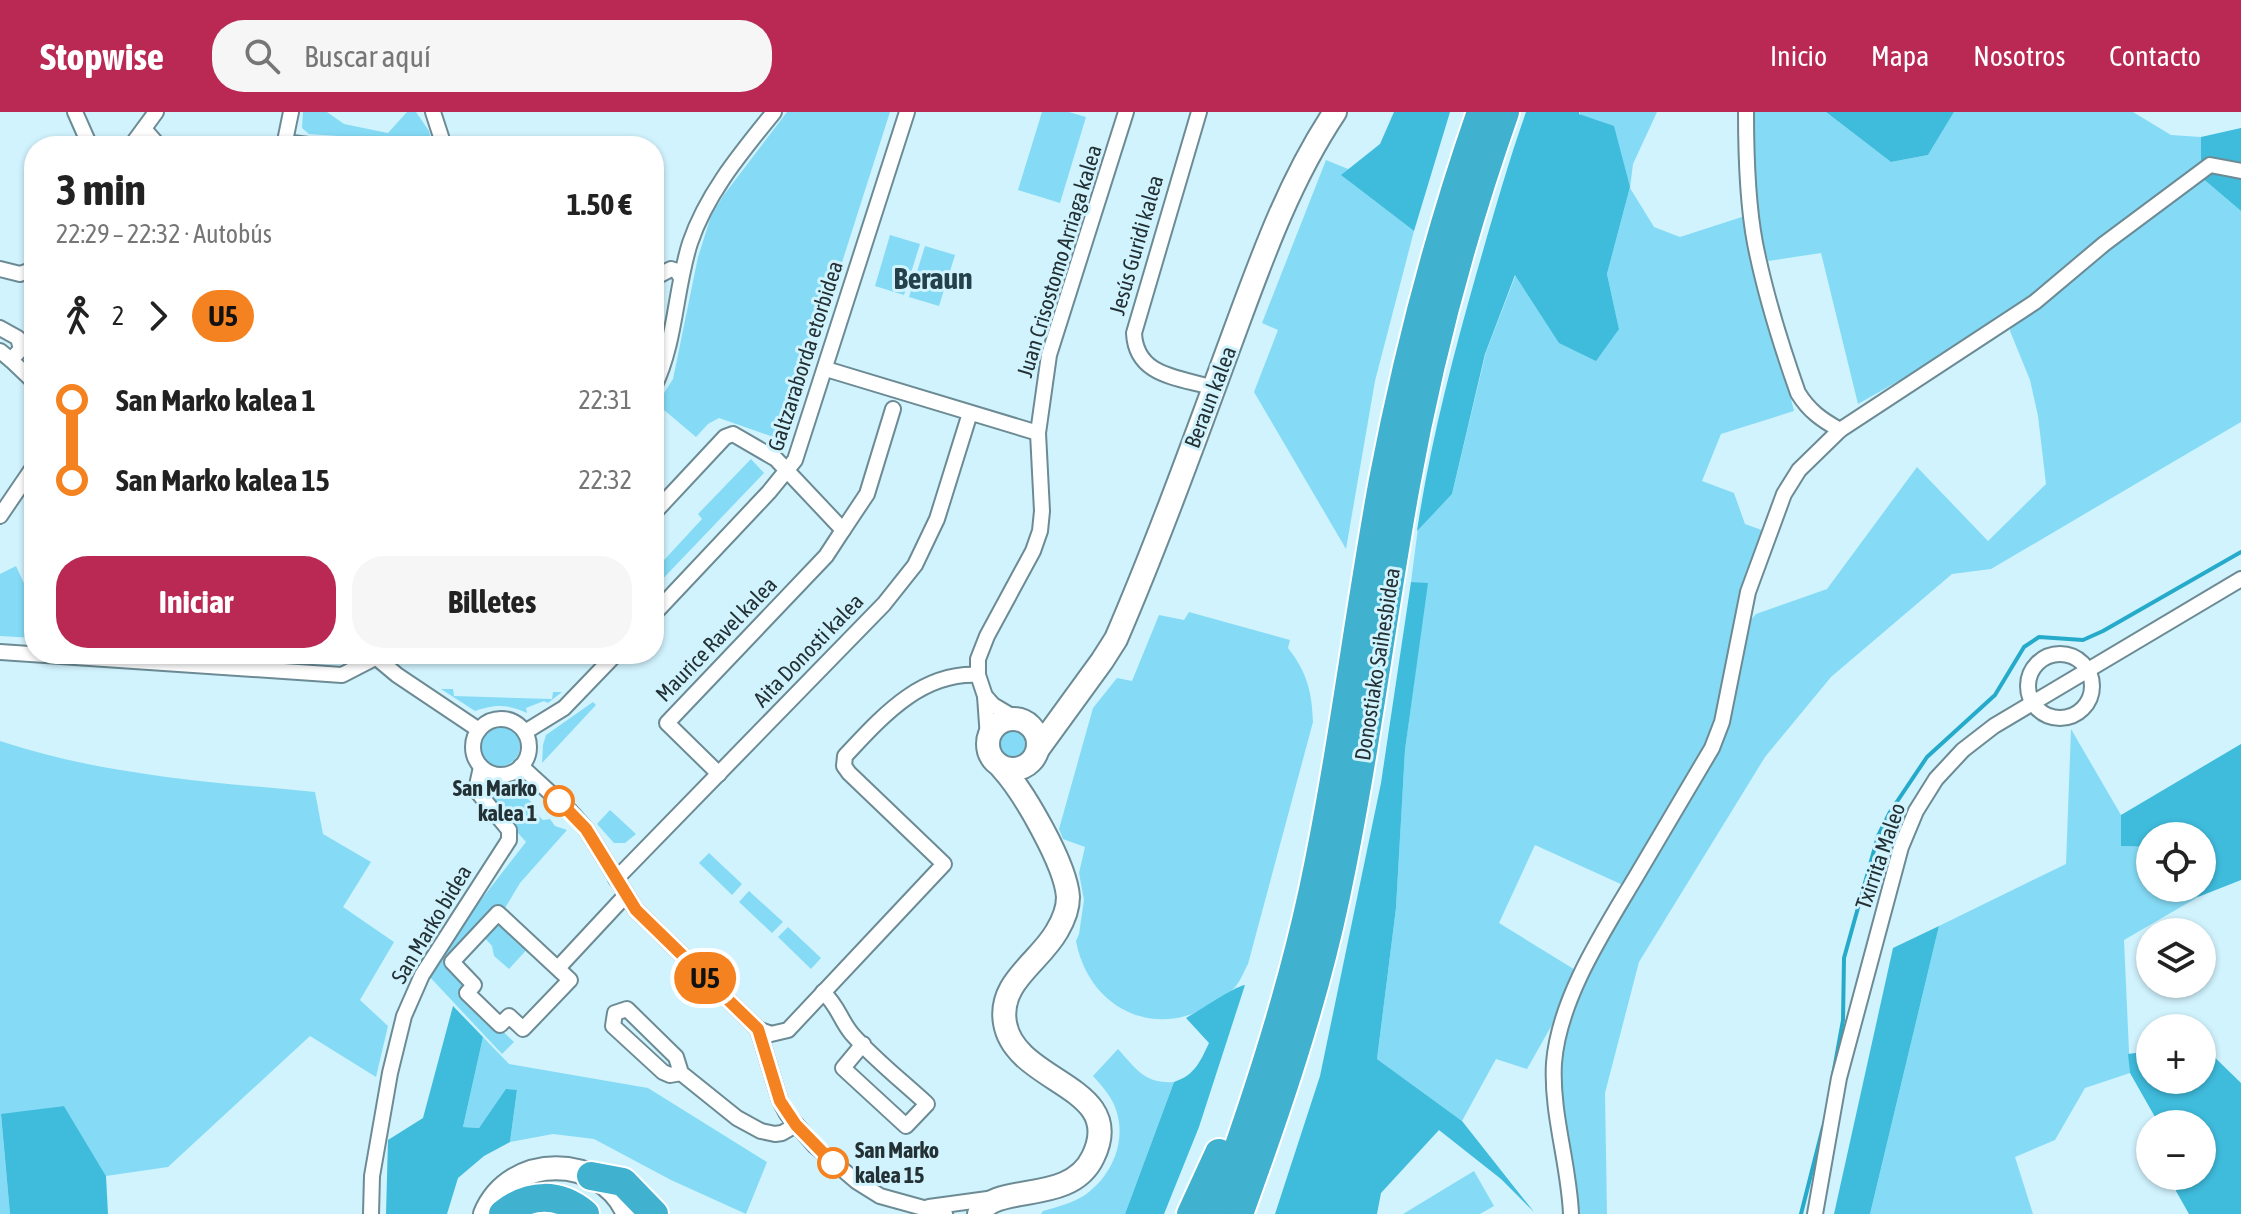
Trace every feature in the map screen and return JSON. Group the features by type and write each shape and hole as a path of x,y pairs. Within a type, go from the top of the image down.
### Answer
{"highway":[{"name":"Donostiako Saihesbidea","path":"1215,1214 1267,1062 1301,942 1323,843 1374,532 1399,401 1434,257 1481,112"},
{"name":"Donostiako Saihesbidea","path":"1239,1214 1290,1070 1335,899 1425,392 1460,250 1505,112"},
{"path":"1258,1214 1299,1087 1306,1050 1306,1013"},
{"path":"1191,1214 1248,1088 1267,1062"},
{"path":"591,1176 623,1182 654,1214"},
{"path":"503,1214 519,1203 548,1197 567,1202 585,1214"}],"street":[{"path":"75,112 86,136"},
{"path":"139,136 156,112"},
{"path":"286,136 291,112"},
{"path":"433,112 441,136"},
{"path":"664,362 690,244 707,202 774,112"},
{"name":"Galtzaraborda etorbidea","path":"664,603 788,472 802,444 907,112"},
{"name":"Juan Crisostomo Arriaga kalea","path":"978,675 978,659 987,636 1033,551 1040,531 1042,511 1038,433 1049,355 1126,112"},
{"name":"Jesús Guridi kalea","path":"1199,112 1134,333 1134,346 1140,359 1151,369 1214,388"},
{"name":"Beraun kalea","path":"1037,751 1116,639 1260,263 1305,159 1335,112"},
{"path":"1746,112 1746,154 1754,241 1769,299 1798,393 1807,407 1840,430"},
{"path":"144,129 150,136"},
{"path":"1571,1214 1570,1183 1555,1090 1554,1063 1565,1013 1610,921 1712,748 1722,722 1748,592 1784,494 1799,470 1840,430 2035,302 2104,244 2210,165 2241,171"},
{"path":"0,269 24,273"},
{"path":"664,273 671,269 677,271 681,278"},
{"path":"0,328 18,338 21,349 6,355 24,372"},
{"path":"826,369 1038,433"},
{"name":"Maurice Ravel kalea","path":"719,774 667,723 826,556 867,494 893,409"},
{"name":"Aita Donosti kalea","path":"616,879 884,604 915,565 937,519 970,413"},
{"path":"664,502 725,437 733,434 776,459 843,530"},
{"path":"0,516 24,481"},
{"name":"Txirrita Maleo","path":"1815,1214 1839,1078 1862,986 1908,829 1936,779 1986,731 2241,579"},
{"path":"0,652 24,654"},
{"path":"2058,654 2072,656 2088,670 2093,688 2087,705 2080,711 2064,718 2055,718 2046,715 2033,703 2029,682 2034,668 2044,659 2058,654"},
{"path":"178,664 342,675 360,664"},
{"path":"384,664 479,730"},
{"path":"525,732 564,708 606,664"},
{"path":"772,1074 775,1048 788,1030 944,864 844,766 845,756 887,711 926,684 964,674 978,675 985,696 990,756 1020,790 1034,813 1066,883 1068,900 1056,934 1013,984 1006,998 1005,1024 1019,1054 1088,1102 1096,1116 1099,1135 1094,1156 1085,1170 1071,1181 1024,1195 1004,1206 920,1208"},
{"name":"Beraun kalea","path":"1017,719 1055,706 1086,681"},
{"path":"985,696 993,705 1032,727 1036,734 1034,813"},
{"path":"988,738 1001,721 1017,719"},
{"path":"491,721 514,722 525,732 529,746 521,766 514,772 497,775 476,761 473,745 479,730 491,721"},
{"path":"1002,768 1019,769 1027,765 1037,751"},
{"path":"521,766 586,829 636,910 758,1029 771,1034 788,1030"},
{"name":"San Marko bidea","path":"371,1214 372,1176 390,1073 404,1016 422,975 509,840 509,830 476,790 481,767"},
{"path":"558,968 626,895"},
{"path":"498,913 558,968 570,980 523,1029 509,1016 500,1025 467,993 474,985 452,962 498,913"},
{"path":"823,992 835,1003 850,1032 863,1044 927,1104 906,1126 843,1068 863,1044"},
{"path":"681,1073 670,1075 663,1072 613,1026 615,1013 627,1009 676,1057 681,1073 719,1105 761,1131 782,1133 796,1125"},
{"path":"758,1029 780,1101 796,1125 836,1165 867,1189 893,1201 945,1214"},
{"path":"485,1214 502,1188 525,1173 553,1167 567,1168 605,1184 628,1214"},
{"path":"979,1214 984,1206 1004,1206"}],"shaded area":[{"path":"303,112 327,112 344,124 388,133 407,112 416,112 430,136 339,136 309,134 302,128"},
{"path":"787,112 890,112 785,441 719,418 696,437 664,410 664,393 673,379 698,257 711,216"},
{"path":"1042,112 1069,112 1086,117 1060,203 1018,190"},
{"path":"1394,112 1450,112 1414,231 1341,175 1380,144"},
{"path":"1526,112 1579,112 1614,126 1630,187 1607,274 1619,329 1596,361 1559,343 1515,275 1485,354 1452,494 1417,531 1450,370"},
{"path":"1579,112 1657,112 1633,164 1630,188 1654,227 1680,237 1748,215 1794,411 1721,434 1702,481 1734,493 1745,524 1767,532 1717,716 1698,763 1625,886 1535,845 1499,923 1577,971 1557,1016 1527,1069 1496,1059 1462,1121 1377,1059 1396,908 1405,750 1427,584 1411,582 1418,528 1452,494 1486,352 1516,274 1619,329 1607,274 1630,187"},
{"path":"1753,112 1826,112 1891,162 1928,155 1954,112 2133,112 2171,135 2201,137 2201,177 2241,211 2241,422 1991,569 1952,574 1831,677 1765,757 1639,962 1605,1093 1607,1214 1574,1214 1557,1062 1573,1002 1613,922 1727,726 1744,628 1756,614 1827,589 1917,467 1988,541 2046,484 2038,416 2030,380 2010,331 2015,305 1923,367 1858,404 1821,253 1768,261 1758,221"},
{"path":"1826,112 1954,112 1928,155 1891,162"},
{"path":"2241,128 2241,211 2201,177 2201,137"},
{"path":"1326,160 1353,171 1349,181 1414,231 1375,381 1346,549 1254,392 1278,330 1262,323"},
{"path":"890,235 920,244 904,295 875,286"},
{"path":"925,246 955,255 939,306 909,297"},
{"path":"751,459 764,473 664,578 664,560 702,519 698,514"},
{"path":"16,566 24,583 24,637 0,636 0,574"},
{"path":"1411,582 1428,583 1405,750 1396,908 1377,1059 1462,1121 1534,1212 1501,1179 1439,1130 1381,1193 1377,1214 1275,1214 1320,1076 1381,783"},
{"path":"1189,612 1290,640 1288,648 1300,665 1307,683 1313,722 1248,964 1241,978 1230,993 1210,1006 1184,1016 1163,1019 1143,1017 1124,1010 1093,983 1076,941 1084,900 1079,873 1085,847 1063,839 1059,829 1093,708 1117,678 1132,681 1159,615 1184,620"},
{"path":"441,689 453,689 454,696 552,699 553,692 562,692 548,703 544,701 526,708 527,713 501,706 475,711"},
{"path":"593,702 596,705 542,763 546,735"},
{"path":"500,726 514,732 520,746 514,760 500,766 486,760 480,746 486,732"},
{"path":"1012,726 1025,731 1030,744 1025,757 1012,762 999,757 994,744 999,731"},
{"path":"2071,729 2121,815 2122,846 2136,846 2136,902 2189,902 2162,918 2136,918 2136,933 2124,940 2130,1073 2085,1088 2055,1140 2015,1157 2033,1214 1870,1214 1939,926 2066,864"},
{"path":"0,741 38,753 117,769 315,792 323,834 371,862 343,907 394,942 360,1000 388,1026 376,1077 310,1036 168,1167 106,1176 64,1106 1,1115 10,1214 0,1214"},
{"path":"2241,744 2241,880 2216,890 2216,822 2136,822 2136,847 2121,846 2121,815"},
{"path":"480,785 493,789 517,789 537,807 535,813 543,820 550,819 555,826 567,830 520,883 502,913 449,963 471,985 463,993 514,1042 502,1054 428,975 441,959 438,955 526,842"},
{"path":"610,810 636,834 625,843 614,843 597,824"},
{"path":"709,853 742,884 732,895 699,863"},
{"path":"749,891 783,922 772,933 739,902"},
{"path":"499,917 530,946 509,969 494,956 492,946 483,936"},
{"path":"1939,926 1870,1214 1834,1214 1893,948"},
{"path":"788,927 821,958 811,969 778,937"},
{"path":"1245,985 1199,1127 1164,1214 1125,1214 1174,1082 1192,1072 1209,1043 1186,1018"},
{"path":"453,1006 483,1037 463,1127 479,1128 506,1089 517,1090 510,1142 484,1156 458,1178 447,1214 386,1214 388,1140 423,1118"},
{"path":"483,1037 509,1064 648,1088 767,1162 746,1214 671,1180 594,1139 553,1134 510,1142 517,1090 506,1090 479,1128 463,1127"},
{"path":"1118,1049 1148,1078 1174,1082 1125,1214 1041,1214 1085,1195 1110,1168 1118,1144 1119,1119 1111,1099 1093,1076"},
{"path":"2136,1053 2136,1084 2130,1073 2128,1054"},
{"path":"2216,1059 2241,1083 2241,1214 2189,1214 2176,1191 2216,1190 2216,1110 2151,1110 2142,1094 2216,1094"},
{"path":"64,1106 106,1176 108,1214 10,1214 1,1114"},
{"path":"1474,1171 1494,1206 1480,1214 1403,1214"}],"waterway":[{"path":"1833,1075 1843,1020 1844,958 1878,836 1890,812 1927,757 1995,695 2024,647 2039,637 2083,640 2241,552"},
{"path":"1801,1214 1823,1127"}],"bus line":[{"name":"U5","path":"559,801 586,829 636,910 758,1029 775,1088 787,1114 833,1163"}],"place":[{"name":"San Marko kalea 1","path":"559,801"},
{"name":"San Marko kalea 15","path":"833,1163"}],"district":[{"name":"Beraun","path":"933,278"}]}
